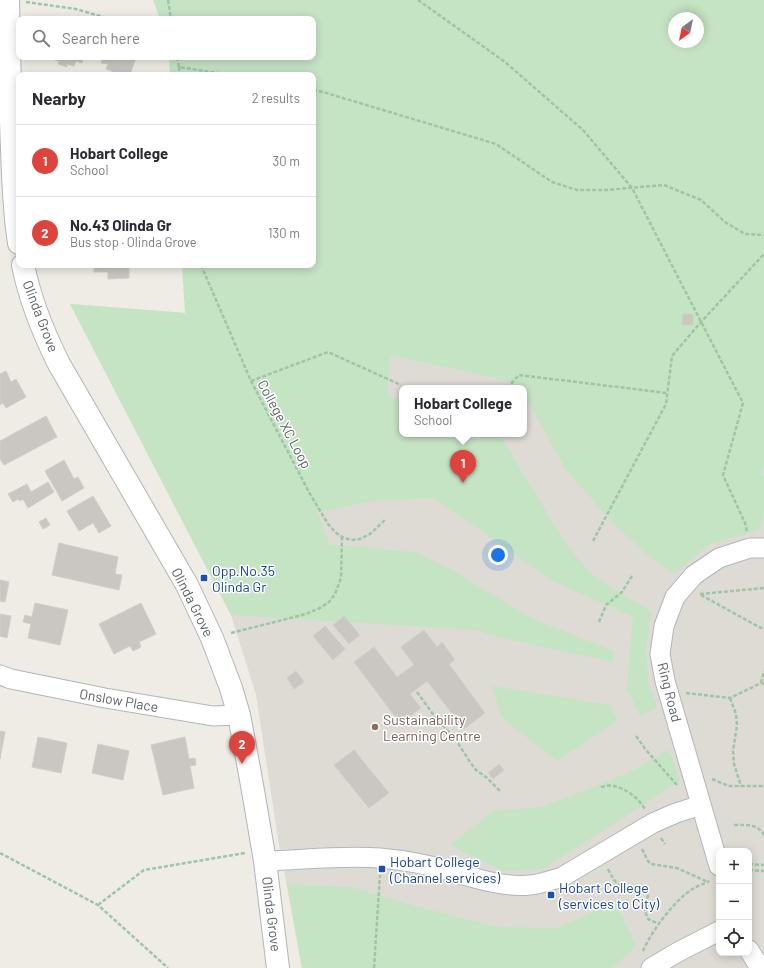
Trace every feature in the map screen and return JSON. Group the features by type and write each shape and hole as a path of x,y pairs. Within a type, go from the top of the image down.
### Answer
{"main road":[{"path":"15,1 11,124 16,226"},
{"name":"Olinda Grove","path":"24,268 26,281 39,320 51,346 70,382 187,585 212,638 231,688 239,715 264,856 278,968"}],"street":[{"name":"Ring Road","path":"716,856 701,805 701,779 667,691 660,654 664,626 675,597 694,575 719,558 757,548"},
{"name":"Onslow Place","path":"0,676 105,698 213,716 239,715"},
{"path":"264,856 381,858 444,869 497,883 530,885 562,877 653,823 676,813 701,805"},
{"path":"652,967 716,933"},
{"path":"752,955 760,968"}],"path":[{"path":"168,0 171,16"},
{"path":"418,0 505,62 583,130 632,188 743,403 723,475 757,548"},
{"path":"15,1 76,9 100,16"},
{"path":"178,60 180,72"},
{"path":"179,67 211,72"},
{"path":"316,91 496,144 552,182 577,190 606,190 664,185 701,200 725,222 746,234 764,235"},
{"path":"593,541 666,404 672,356 701,322 764,254"},
{"name":"College XC Loop","path":"202,268 251,381 310,494 328,524 342,537"},
{"path":"251,381 328,352 401,385"},
{"path":"510,385 519,375 667,393"},
{"path":"212,638 306,614 329,602 335,594 341,578 342,537 351,540 360,539 370,534 386,519"},
{"path":"599,622 606,606 622,592 632,576"},
{"path":"680,592 701,594 764,588"},
{"path":"701,594 764,629"},
{"path":"667,691 730,698 762,684 764,671"},
{"path":"417,692 438,721 458,743 476,770 486,777 500,791"},
{"path":"730,698 736,714 737,725 733,751 734,764 741,786"},
{"path":"636,736 646,750 680,788 701,779 729,786 764,786"},
{"path":"601,787 613,786 633,795 640,802 665,844"},
{"path":"734,825 749,824 756,826 764,835"},
{"path":"634,835 651,864 677,868 692,875"},
{"path":"0,853 98,905 168,968"},
{"path":"600,855 611,876 618,885 628,888 640,886 646,888 648,894 645,911 648,919 659,924"},
{"path":"98,905 144,870 264,856"},
{"path":"374,968 381,858"},
{"path":"752,864 764,865"},
{"path":"752,870 764,871"},
{"path":"652,967 643,951 659,924 682,898 693,889 708,882"}],"shaded area":[{"path":"764,240 764,968 302,968 278,839 256,695 231,615 70,304 185,313"}],"green space":[{"path":"153,0 764,0 764,463 761,475 764,476 764,514 759,530 710,544 675,574 649,556 613,523 566,470 527,399 527,385 519,385 518,383 391,355 387,396 399,399 399,437 501,437 566,544 590,573 651,611 646,648 648,682 657,708 640,716 627,689 633,617 553,581 434,498 373,501 317,512 330,545 367,547 417,553 449,568 531,618 614,651 612,662 498,637 475,630 231,615 70,304 185,313 182,268 316,268 316,72 170,72 169,60 316,60 316,16 159,16"},
{"path":"492,686 610,705 617,720 557,761 502,718"},
{"path":"669,750 680,781 543,869 503,871 450,845 494,811 540,807 566,798 632,771"},
{"path":"287,884 351,887 419,907 497,927 556,928 616,903 636,946 612,968 302,968"}],"building":[{"path":"55,60 83,60 82,63 76,61 74,66 67,64 67,67 58,64 59,61"},
{"path":"102,60 135,60 131,72 114,72 106,69 108,64 101,63"},
{"path":"94,268 129,268 129,278 108,279 108,272 94,272"},
{"path":"683,314 693,314 693,325 682,325"},
{"path":"6,371 11,382 16,379 26,397 6,408 3,403 0,405 0,374"},
{"path":"46,416 57,437 4,465 0,459 0,441"},
{"path":"64,460 74,479 78,477 84,488 62,501 45,471"},
{"path":"48,482 54,492 28,508 23,499 20,501 18,499 13,502 8,494 27,484 31,492"},
{"path":"93,496 111,526 99,533 93,523 79,531 67,511"},
{"path":"46,518 50,525 43,529 39,522"},
{"path":"59,543 118,557 115,574 122,575 119,590 52,575"},
{"path":"0,580 9,582 5,602 0,601"},
{"path":"35,603 68,610 60,645 28,638 31,624 23,622 25,615 32,617"},
{"path":"141,603 156,634 139,642 141,647 133,651 130,646 114,654 99,624"},
{"path":"0,614 11,616 7,638 0,636"},
{"path":"344,616 360,635 349,644 333,625"},
{"path":"325,626 345,649 333,660 313,636"},
{"path":"424,630 437,647 442,642 455,660 449,664 485,713 464,729 427,681 410,694 421,708 400,723 354,662 374,647 397,677 414,665 401,647"},
{"path":"296,671 304,682 294,689 287,678"},
{"path":"0,731 5,732 0,759"},
{"path":"38,737 67,743 61,773 32,767"},
{"path":"185,737 189,759 195,758 196,765 190,766 194,788 163,795 151,745"},
{"path":"98,744 129,751 123,780 92,773"},
{"path":"354,750 389,793 369,808 334,765"},
{"path":"499,764 504,770 493,779 488,773"}],"place":[{"name":"Hobart College","path":"463,483"},
{"name":"Opp.No.35 Olinda Gr","path":"204,578"},
{"name":"Sustainability Learning Centre","path":"375,727"},
{"name":"No.43 Olinda Gr","path":"242,764"},
{"name":"Hobart College (Channel services)","path":"382,869"},
{"name":"Hobart College (services to City)","path":"551,895"}]}
